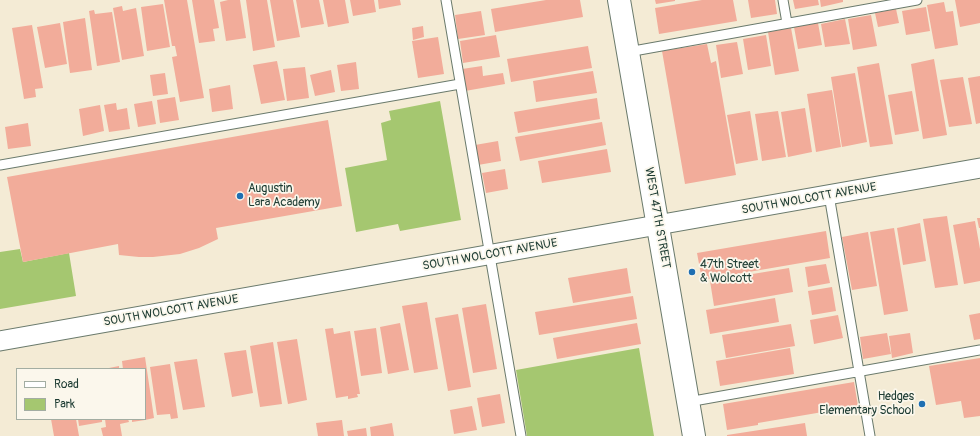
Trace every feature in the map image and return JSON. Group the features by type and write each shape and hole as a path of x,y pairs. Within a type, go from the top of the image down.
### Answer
{"main road":[{"name":"WEST 47TH STREET","path":"619,0 694,436"}],"street":[{"name":"SOUTH WOLCOTT AVENUE","path":"0,341 980,168"}],"lane":[{"path":"446,0 521,436"},
{"path":"783,0 787,23"},
{"path":"628,52 917,0"},
{"path":"0,165 460,84"},
{"path":"829,195 870,436"},
{"path":"688,402 980,350"}],"green space":[{"path":"440,101 461,220 400,231 398,224 356,232 345,168 387,160 381,123 391,120 389,111"},
{"path":"20,249 23,262 69,253 76,296 0,309 0,252"},
{"path":"639,348 654,436 527,436 516,370"}],"building":[{"path":"164,0 187,0 204,98 180,102 172,57 177,56 175,46 172,46"},
{"path":"192,0 214,0 219,28 213,29 215,41 199,43"},
{"path":"240,0 246,38 226,41 220,2"},
{"path":"246,0 267,0 275,47 253,51"},
{"path":"270,0 293,0 300,37 277,41"},
{"path":"296,0 319,0 324,24 301,28"},
{"path":"323,0 345,0 349,23 328,27"},
{"path":"350,0 374,0 376,12 353,16"},
{"path":"378,0 400,0 401,5 379,9"},
{"path":"546,0 580,0 583,17 495,32 491,9"},
{"path":"655,0 675,0 675,1 656,4"},
{"path":"702,0 733,0 737,21 659,34 655,8"},
{"path":"748,0 775,0 777,14 751,18"},
{"path":"793,0 818,0 819,5 795,9"},
{"path":"820,0 843,0 843,2 821,7"},
{"path":"955,0 980,0 980,23 960,27"},
{"path":"944,2 946,12 953,11 958,45 935,49 927,5"},
{"path":"163,4 170,47 147,51 141,7"},
{"path":"122,6 123,11 136,8 144,56 122,60 113,8"},
{"path":"926,7 930,31 906,35 902,11"},
{"path":"896,9 899,23 878,27 875,13"},
{"path":"94,10 95,14 112,12 120,62 97,66 89,11"},
{"path":"481,11 485,35 458,39 455,15"},
{"path":"871,15 877,46 853,50 848,19"},
{"path":"85,18 92,70 70,73 63,22"},
{"path":"845,19 850,44 825,47 821,24"},
{"path":"60,23 67,64 45,68 37,27"},
{"path":"818,23 822,45 798,49 794,27"},
{"path":"32,25 43,88 35,89 36,97 24,99 12,28"},
{"path":"423,26 424,37 413,40 412,28"},
{"path":"791,28 799,71 775,75 768,32"},
{"path":"496,35 500,57 463,63 460,41"},
{"path":"766,35 771,66 748,70 743,39"},
{"path":"438,37 444,74 418,78 412,41"},
{"path":"737,42 743,74 721,78 716,45"},
{"path":"707,44 711,63 716,61 736,175 685,184 662,51"},
{"path":"588,46 592,68 511,82 507,59"},
{"path":"934,59 947,135 923,139 911,64"},
{"path":"277,61 285,100 261,104 253,65"},
{"path":"356,62 359,89 341,91 337,65"},
{"path":"879,63 893,144 870,147 857,67"},
{"path":"482,66 483,76 503,73 505,84 465,91 462,69"},
{"path":"305,67 309,98 287,101 283,69"},
{"path":"331,70 335,92 315,96 310,75"},
{"path":"593,71 597,93 536,102 533,81"},
{"path":"165,73 168,94 153,96 150,75"},
{"path":"855,73 867,142 842,147 831,77"},
{"path":"980,76 980,123 976,124 968,78"},
{"path":"963,77 972,124 949,127 940,80"},
{"path":"230,85 233,109 212,112 209,89"},
{"path":"832,90 841,147 816,152 807,94"},
{"path":"912,91 919,131 895,135 888,95"},
{"path":"175,97 179,120 160,123 157,100"},
{"path":"597,98 600,119 518,133 514,112"},
{"path":"152,101 156,124 138,127 134,104"},
{"path":"116,103 117,110 127,108 130,129 109,132 104,105"},
{"path":"100,105 104,131 83,136 79,109"},
{"path":"805,108 812,152 788,157 781,112"},
{"path":"750,111 758,160 736,164 727,115"},
{"path":"778,111 786,157 762,161 755,114"},
{"path":"328,120 342,206 216,228 218,239 199,248 180,254 153,257 119,255 118,244 23,262 7,177"},
{"path":"602,122 606,145 520,161 515,137"},
{"path":"28,123 31,146 8,149 5,127"},
{"path":"498,141 501,161 478,165 475,145"},
{"path":"607,149 611,172 542,183 538,161"},
{"path":"505,169 508,189 486,193 482,173"},
{"path":"947,216 958,285 935,288 923,219"},
{"path":"977,218 980,218 980,228 979,228"},
{"path":"975,221 980,249 980,281 964,284 953,225"},
{"path":"920,223 926,261 903,265 897,228"},
{"path":"894,228 908,311 884,315 870,232"},
{"path":"826,231 830,258 702,280 697,253"},
{"path":"868,232 877,286 852,290 842,237"},
{"path":"826,264 830,283 808,287 805,267"},
{"path":"627,268 631,293 573,303 568,278"},
{"path":"789,268 793,292 714,306 710,281"},
{"path":"832,287 836,311 812,315 808,291"},
{"path":"633,296 637,319 539,335 535,312"},
{"path":"775,298 779,322 710,334 706,310"},
{"path":"427,302 438,369 414,373 402,306"},
{"path":"486,304 497,369 473,373 462,308"},
{"path":"980,313 980,339 974,340 969,315"},
{"path":"458,314 471,387 448,391 435,318"},
{"path":"838,315 843,338 814,344 810,320"},
{"path":"400,323 409,370 388,374 380,327"},
{"path":"637,323 641,344 557,359 553,338"},
{"path":"791,324 795,346 726,358 722,335"},
{"path":"333,328 334,334 350,331 360,394 357,394 358,397 348,399 348,396 336,398 325,329"},
{"path":"376,328 382,373 361,376 354,331"},
{"path":"887,333 891,354 863,359 860,337"},
{"path":"910,333 913,353 892,358 889,336"},
{"path":"297,339 307,400 288,404 277,342"},
{"path":"273,342 282,404 260,407 250,346"},
{"path":"790,348 794,374 720,386 716,361"},
{"path":"246,350 253,393 232,397 224,353"},
{"path":"145,357 154,418 146,420 146,368 123,368 122,361"},
{"path":"980,358 980,416 964,418 961,401 936,405 929,366"},
{"path":"197,359 205,407 183,410 174,362"},
{"path":"170,364 178,418 171,419 170,414 157,415 150,367"},
{"path":"854,382 858,406 758,423 758,425 727,430 723,404"},
{"path":"500,394 505,423 482,427 477,398"},
{"path":"472,406 477,430 454,434 450,410"},
{"path":"51,420 76,420 79,436 54,436"},
{"path":"78,420 102,420 102,422 79,426"},
{"path":"105,420 128,420 129,422 120,424 122,436 103,436 101,428 106,427"},
{"path":"132,420 145,420 132,422"},
{"path":"342,420 344,436 318,436 316,423"},
{"path":"392,423 394,436 371,436 370,427"},
{"path":"805,423 807,436 727,436 727,435"},
{"path":"366,428 367,436 348,436 347,431"}],"place":[{"name":"Augustin Lara Academy","path":"240,196"},
{"name":"47th Street & Wolcott","path":"692,272"},
{"name":"Hedges Elementary School","path":"922,404"}]}
